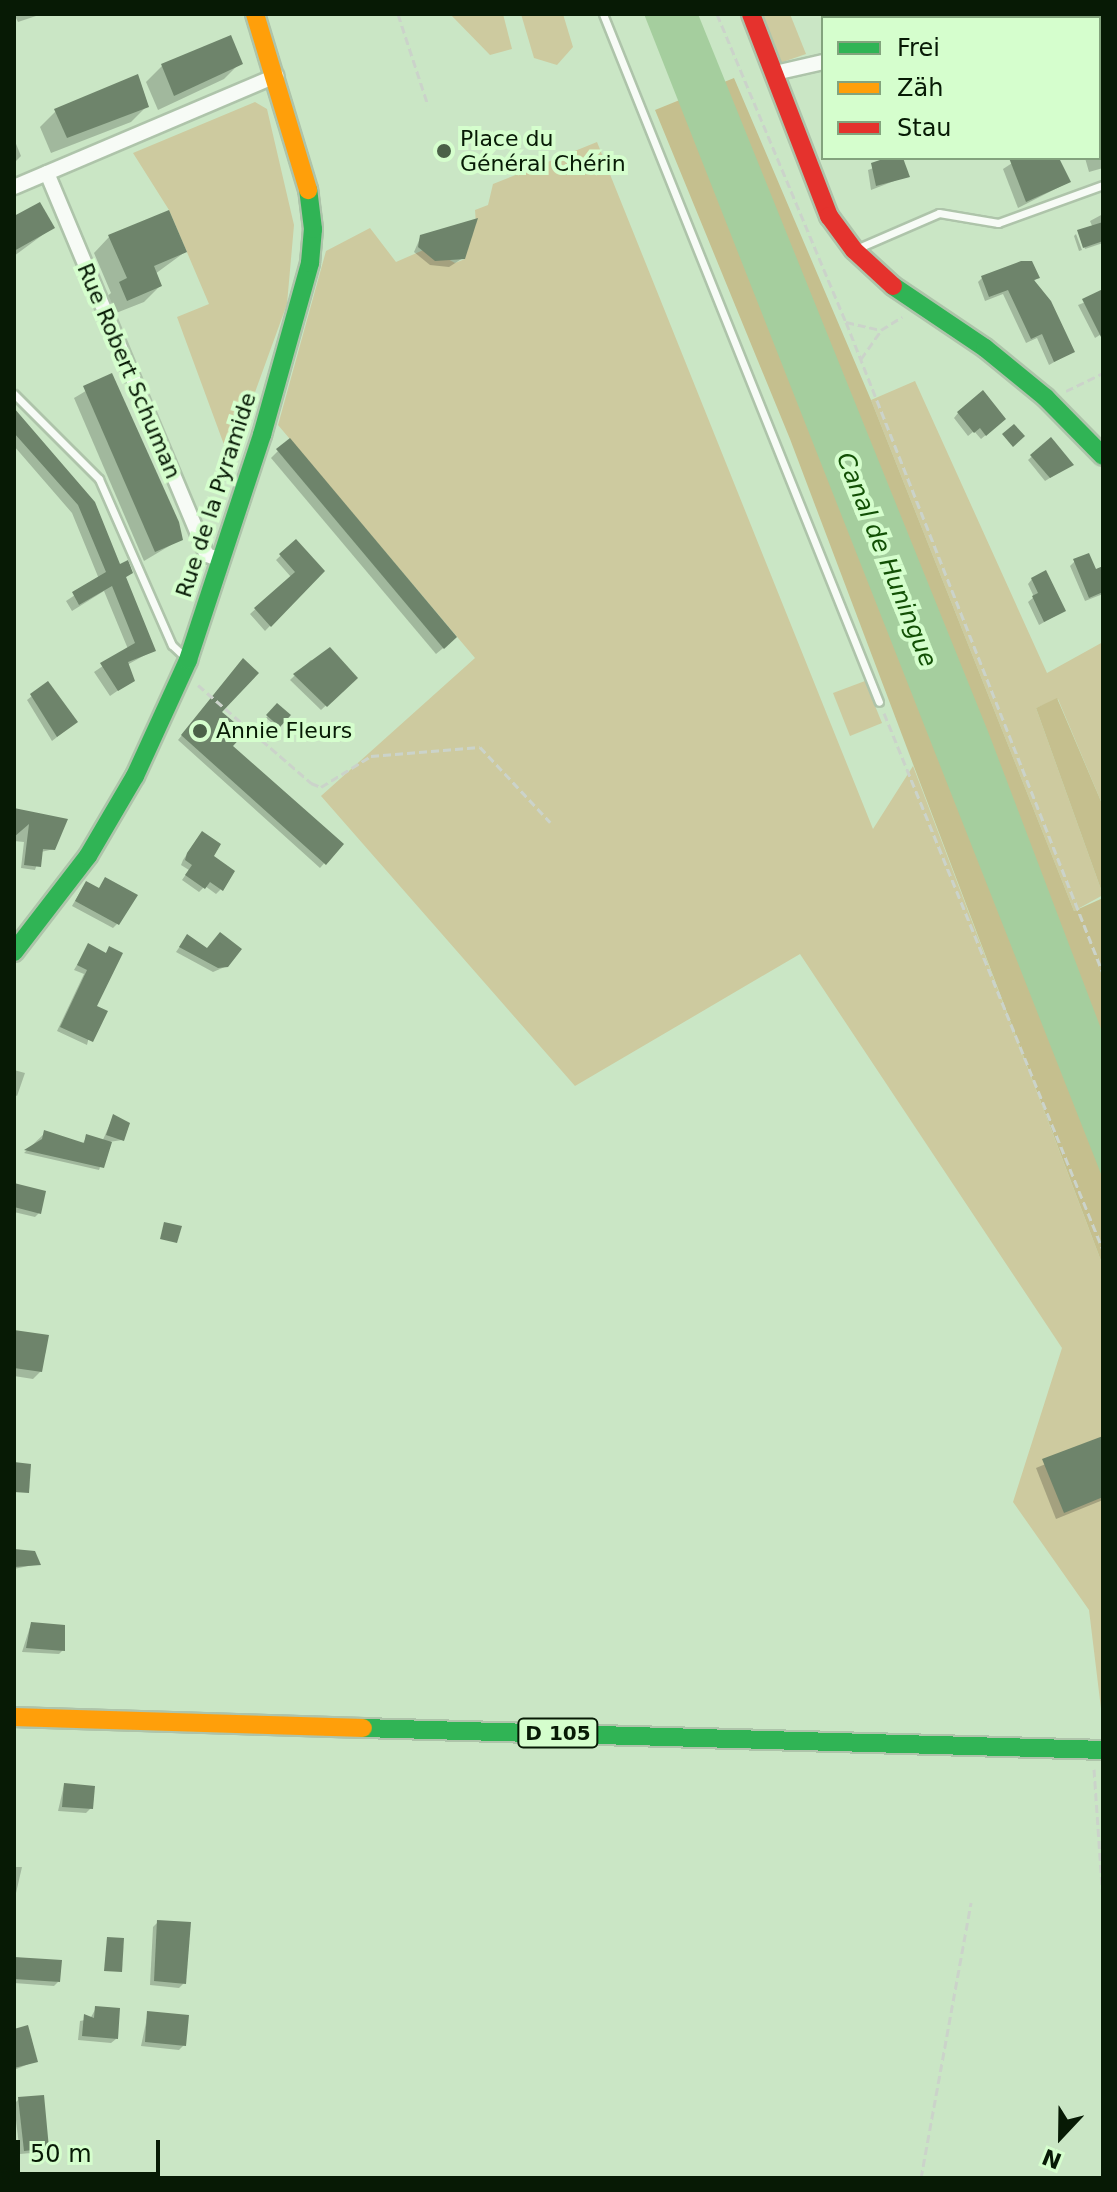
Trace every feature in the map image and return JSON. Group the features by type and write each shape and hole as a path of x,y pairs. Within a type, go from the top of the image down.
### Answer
{"street":[{"name":"Rue de la Pyramide","path":"14,952 88,856 135,776 185,667 221,560 310,263 313,229 305,171 255,14"},
{"path":"751,14 829,216 854,250 882,279 985,348 1049,401 1103,456"},
{"path":"775,73 821,62"},
{"path":"14,187 276,76"},
{"name":"Rue Robert Schuman","path":"47,173 207,555 221,560"},
{"name":"D 105","path":"14,1717 1098,1749"}],"lane":[{"path":"603,14 879,702"},
{"path":"854,250 939,213 998,223 1103,185"},
{"path":"14,394 99,479 172,645 185,667"}],"path":[{"path":"398,14 428,105"},
{"path":"717,14 861,359 1103,973"},
{"path":"861,359 881,330 919,305"},
{"path":"846,322 881,330"},
{"path":"1049,401 1103,373"},
{"path":"185,667 311,783 321,787 371,756 480,747 550,822"},
{"path":"879,702 1103,1250"},
{"path":"1098,1749 1103,1901"},
{"path":"921,2178 971,1902"}],"shaded area":[{"path":"450,14 503,14 512,49 490,55"},
{"path":"521,14 563,14 573,47 557,65 534,58"},
{"path":"757,14 790,14 806,54 777,64"},
{"path":"734,78 871,400 1074,911 1103,898 1103,1266 790,439 655,110"},
{"path":"255,102 267,109 294,225 287,304 230,461 177,317 209,304 169,210 133,153"},
{"path":"597,142 873,829 913,766 1103,1266 1103,1725 1089,1610 1013,1502 1062,1348 800,954 575,1086 321,796 475,658 278,425 326,251 370,228 396,262 428,248 455,263 465,259 467,238 476,224 475,210 488,205 493,184"},
{"path":"915,381 1047,673 1103,642 1103,806 1058,699 1036,708 1103,895 1074,911 871,400"},
{"path":"865,681 882,723 850,736 833,693"},
{"path":"1057,698 1103,806 1103,895 1036,708"}],"water":[{"name":"Canal de Huningue","path":"644,14 698,14 989,734 1103,1034 1103,1179"}],"building":[{"path":"231,35 243,64 174,96 161,64"},
{"path":"138,74 149,107 67,138 54,109"},
{"path":"904,160 910,177 876,186 871,163"},
{"path":"1010,160 1060,160 1071,182 1026,202"},
{"path":"40,202 55,228 14,251 14,216"},
{"path":"169,210 187,252 154,266 162,286 127,301 119,282 127,278 108,235"},
{"path":"478,218 465,259 435,261 418,247 420,235"},
{"path":"1103,222 1103,241 1083,248 1077,230"},
{"path":"1021,261 1032,261 1040,278 1034,280 1051,301 1075,352 1054,362 1042,334 1031,339 1008,290 989,297 981,276"},
{"path":"1103,289 1103,341 1082,299"},
{"path":"112,373 179,522 183,540 155,552 83,386"},
{"path":"983,390 1006,419 986,436 980,428 974,433 957,412"},
{"path":"14,408 95,502 120,564 128,560 133,573 126,577 156,651 128,662 135,681 118,691 100,663 135,643 112,586 79,605 72,592 106,572 78,505 14,433"},
{"path":"1014,424 1025,436 1013,447 1002,434"},
{"path":"1051,437 1074,465 1050,478 1030,455"},
{"path":"290,438 457,637 444,649 276,449"},
{"path":"296,539 325,571 271,627 254,608 295,572 279,554"},
{"path":"1089,553 1096,569 1103,566 1103,592 1089,598 1073,559"},
{"path":"1046,570 1066,611 1044,622 1032,596 1038,593 1031,578"},
{"path":"330,647 358,678 327,707 293,674"},
{"path":"243,658 259,673 222,712 246,732 233,746 344,844 326,865 181,735"},
{"path":"48,681 78,722 57,737 30,694"},
{"path":"277,703 291,715 280,727 266,715"},
{"path":"14,808 68,819 55,850 43,849 41,867 24,865 29,824 14,837"},
{"path":"202,831 221,844 214,856 235,871 223,891 210,882 205,889 185,875 192,865 185,860 187,853"},
{"path":"105,877 138,895 119,925 75,901 86,881 99,888"},
{"path":"220,932 242,949 228,967 218,968 179,947 187,934 207,948"},
{"path":"88,943 106,953 109,946 123,953 97,1006 108,1011 93,1042 60,1027 87,970 77,965"},
{"path":"113,1114 130,1123 124,1141 106,1135"},
{"path":"44,1130 84,1143 86,1134 112,1142 104,1168 24,1150 42,1139"},
{"path":"14,1183 46,1191 41,1214 14,1207"},
{"path":"164,1222 182,1226 177,1243 160,1239"},
{"path":"14,1330 49,1335 42,1372 14,1368"},
{"path":"1103,1436 1103,1497 1064,1513 1042,1459"},
{"path":"14,1462 31,1464 29,1493 14,1492"},
{"path":"14,1549 35,1551 41,1565 14,1567"},
{"path":"31,1622 65,1625 65,1651 26,1648"},
{"path":"64,1783 95,1786 93,1809 62,1807"},
{"path":"157,1920 191,1922 186,1984 154,1981"},
{"path":"107,1937 124,1938 122,1972 104,1971"},
{"path":"14,1957 62,1960 60,1982 14,1979"},
{"path":"95,2006 120,2008 118,2039 82,2036 84,2014 94,2018"},
{"path":"147,2011 189,2015 186,2046 145,2042"},
{"path":"28,2025 38,2062 14,2068 14,2029"},
{"path":"44,2095 49,2148 24,2151 18,2097"}],"traffic: fast":[{"path":"14,952 88,856 135,776 188,660 262,435 310,263 313,229 308,190"},
{"path":"893,286 985,348 1046,398 1103,456"},
{"path":"363,1728 1103,1750"}],"traffic: slow":[{"path":"255,14 308,190"},
{"path":"14,1717 363,1728"}],"traffic: jam":[{"path":"751,14 829,216 854,250 893,286"}],"place":[{"name":"Place du Général Chérin","path":"444,151"},
{"name":"Annie Fleurs","path":"200,731"}]}
